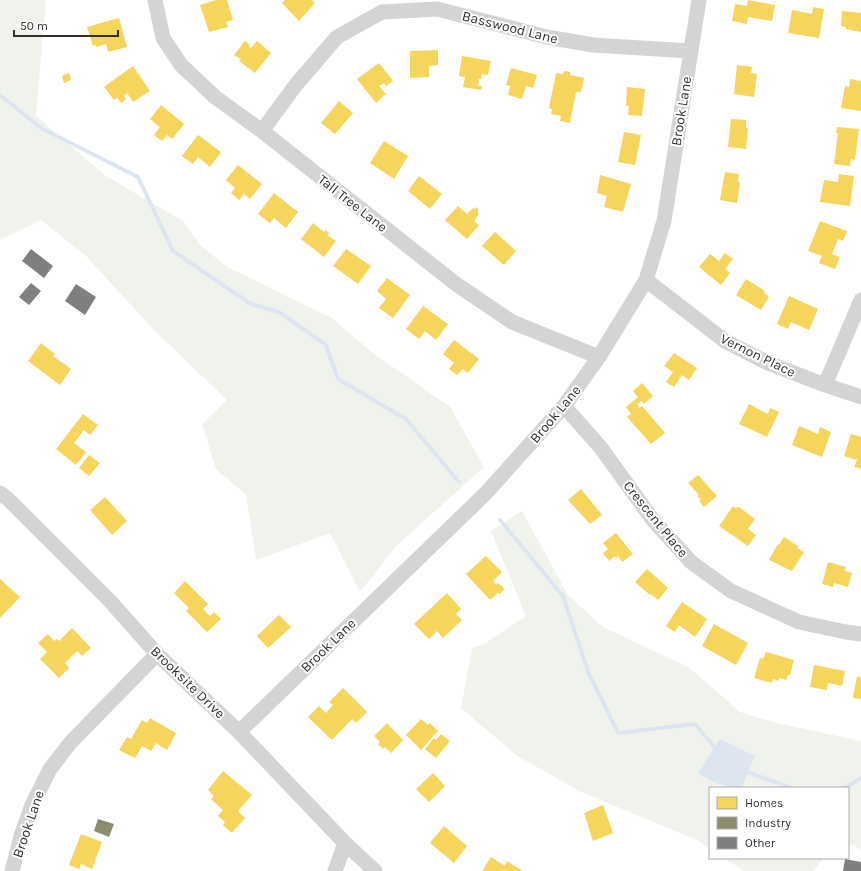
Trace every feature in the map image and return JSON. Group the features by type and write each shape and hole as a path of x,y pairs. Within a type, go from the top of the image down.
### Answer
{"street":[{"name":"Tall Tree Lane","path":"155,0 163,38 181,66 215,97 262,130 462,288 512,322 599,357"},
{"name":"Brook Lane","path":"239,732 486,493 564,406 599,357 646,280 664,221 699,0"},
{"name":"Basswood Lane","path":"262,130 295,86 337,37 382,12 437,9 555,39 593,45 690,51"},
{"name":"Vernon Place","path":"646,280 725,340 768,363 861,397"},
{"path":"825,385 861,300"},
{"name":"Crescent Place","path":"564,406 601,448 653,520 690,562 731,591 800,622 861,634"},
{"name":"Brooksite Drive","path":"0,493 8,499 110,601 157,654 239,732 345,843 375,871"},
{"name":"Brook Lane","path":"12,871 21,836 32,805 50,769 71,742 157,654"},
{"path":"335,871 345,843"}],"shaded area":[{"path":"0,0 46,0 36,116 106,176 183,221 200,245 227,267 332,318 373,353 450,407 484,467 396,546 360,592 330,533 256,560 246,495 216,469 202,424 227,400 155,331 86,256 41,220 0,240"},
{"path":"522,511 568,595 603,627 690,668 740,712 777,723 861,741 861,851 855,845 849,846 849,787 742,787 755,756 719,785 727,787 709,787 709,848 699,841 579,791 516,755 461,708 472,648 484,644 526,616 491,531"},
{"path":"720,739 755,756 742,787 729,787 718,784 698,773"},
{"path":"726,859 823,859 813,871 744,871"}],"building: Homes":[{"path":"216,0 227,0 233,20 226,22 228,27 209,32 200,5"},
{"path":"285,0 312,0 315,3 299,21 282,3"},
{"path":"748,0 775,5 772,21 748,17 747,24 732,21 735,4 747,6"},
{"path":"813,7 824,9 819,38 788,33 792,10 812,14"},
{"path":"842,11 861,13 861,32 846,29 846,27 841,26"},
{"path":"119,18 127,47 108,52 106,44 96,47 96,45 93,46 87,27"},
{"path":"245,41 251,48 257,41 271,53 255,73 239,61 241,59 234,55"},
{"path":"438,50 438,65 429,66 429,77 410,78 410,51"},
{"path":"462,56 491,61 488,75 482,74 481,79 479,79 478,86 482,86 481,90 463,87 465,77 459,76"},
{"path":"379,63 393,81 386,86 384,83 379,86 386,94 376,103 357,79"},
{"path":"737,65 752,67 751,73 757,74 754,97 734,94"},
{"path":"133,66 150,91 133,102 127,93 124,96 126,99 121,103 117,98 114,100 104,87"},
{"path":"511,68 537,75 533,88 526,86 522,99 508,95 510,86 506,85"},
{"path":"564,71 570,72 570,75 584,78 581,92 576,92 570,123 560,121 561,116 551,114 552,109 549,108 556,73 563,74"},
{"path":"69,73 71,80 64,83 62,76"},
{"path":"850,79 861,81 861,111 841,108 845,86 849,87"},
{"path":"627,87 645,89 642,116 628,115 629,106 626,106"},
{"path":"339,101 353,113 335,134 321,123"},
{"path":"161,105 184,124 172,139 167,135 162,141 154,135 160,127 150,119"},
{"path":"731,119 746,120 746,128 748,128 746,149 728,147"},
{"path":"837,127 859,129 855,160 851,159 850,166 834,164 838,133 836,133"},
{"path":"624,132 641,135 635,165 618,162"},
{"path":"198,135 221,152 210,167 198,157 193,164 182,156"},
{"path":"384,141 408,156 394,179 370,163"},
{"path":"238,165 262,184 250,199 244,194 239,200 231,193 235,188 226,180"},
{"path":"725,172 739,174 738,182 740,182 737,203 720,200"},
{"path":"839,174 854,176 850,206 820,202 824,180 838,182"},
{"path":"600,175 631,184 623,212 604,207 607,196 597,193"},
{"path":"419,176 442,194 430,209 408,191"},
{"path":"274,193 298,212 286,228 274,218 270,223 258,214"},
{"path":"458,206 467,214 473,208 478,208 479,214 474,221 479,225 467,239 445,220"},
{"path":"820,221 847,231 843,241 838,239 832,254 840,257 835,269 819,263 822,256 808,251"},
{"path":"313,223 324,232 326,230 329,233 327,235 336,241 324,257 301,239"},
{"path":"495,232 516,251 504,265 482,246"},
{"path":"346,249 371,266 358,284 333,266"},
{"path":"725,253 733,259 725,269 730,273 721,285 699,267 710,254 719,261"},
{"path":"387,278 410,295 393,318 379,308 386,299 377,291"},
{"path":"746,279 765,291 764,293 769,297 761,310 736,295"},
{"path":"789,296 818,309 809,330 791,322 788,329 777,324"},
{"path":"423,306 448,324 436,340 425,331 419,339 406,329"},
{"path":"454,340 479,359 468,373 463,369 457,375 449,369 454,363 443,354"},
{"path":"41,343 55,354 53,356 71,369 60,385 28,361"},
{"path":"674,353 697,368 689,380 682,375 674,387 666,382 673,372 664,366"},
{"path":"642,383 653,396 644,404 641,401 637,404 640,408 642,406 665,433 651,444 627,417 631,414 626,407 638,397 633,391"},
{"path":"749,404 768,414 770,408 779,412 767,437 739,424"},
{"path":"83,414 98,425 90,435 84,430 74,443 86,452 76,465 56,449"},
{"path":"799,426 818,434 820,427 831,432 822,457 792,445"},
{"path":"851,434 861,437 861,469 854,467 857,460 844,456"},
{"path":"89,455 100,463 89,476 79,468"},
{"path":"698,475 717,496 704,507 699,501 701,500 697,496 699,495 688,483"},
{"path":"581,489 602,515 590,524 568,500"},
{"path":"105,497 127,521 112,535 90,510"},
{"path":"733,506 735,508 739,507 755,519 748,529 756,535 748,546 719,526"},
{"path":"616,533 633,554 622,562 618,556 616,558 615,556 609,561 603,553 608,549 603,543"},
{"path":"784,537 804,552 792,571 769,560 778,544 779,545"},
{"path":"486,556 502,572 493,581 496,585 497,583 501,585 504,589 500,594 498,593 491,599 489,599 466,574"},
{"path":"828,562 846,567 845,571 852,573 848,587 834,583 833,587 822,584"},
{"path":"647,569 668,588 658,600 635,582"},
{"path":"0,579 20,597 0,618"},
{"path":"185,581 208,604 203,609 210,616 214,612 221,619 207,632 186,611 189,608 174,593"},
{"path":"447,593 461,609 456,614 462,620 443,638 437,631 429,639 414,624"},
{"path":"682,602 707,619 695,637 679,625 675,632 666,626"},
{"path":"279,615 291,627 268,648 257,636"},
{"path":"714,624 748,643 736,665 702,646"},
{"path":"72,628 91,648 82,656 77,651 65,663 69,668 59,678 40,659 47,652 38,643 48,634 54,641 57,639 59,641"},
{"path":"766,652 794,660 790,675 788,675 786,680 779,678 779,681 773,679 772,683 754,678 760,658 763,659"},
{"path":"814,665 845,671 842,686 828,683 827,690 810,687"},
{"path":"857,676 861,677 861,699 853,698"},
{"path":"343,688 367,712 356,723 352,719 332,740 308,717 319,706 326,713 333,705 329,702"},
{"path":"150,718 176,733 167,750 156,743 151,751 142,746 135,758 119,750 127,737 131,739 142,720 147,723"},
{"path":"421,719 428,725 430,723 438,731 421,750 406,735"},
{"path":"387,723 403,740 391,753 385,747 383,749 378,744 380,742 374,736"},
{"path":"441,734 450,741 436,758 425,749 434,738 436,740"},
{"path":"223,771 252,795 238,811 245,818 232,833 223,825 225,822 218,816 223,810 211,799 214,796 208,790"},
{"path":"433,773 445,786 429,802 416,789"},
{"path":"603,805 613,833 593,841 584,813"},
{"path":"444,826 467,846 454,863 430,843"},
{"path":"81,834 102,842 92,869 81,864 79,869 69,865"},
{"path":"491,857 505,866 507,861 523,871 482,871"}],"building: Industry":[{"path":"98,819 114,824 109,837 94,831"}],"building: Other":[{"path":"31,249 53,266 44,278 22,261"},
{"path":"31,283 41,291 29,305 19,297"},
{"path":"76,284 96,297 85,315 65,301"},
{"path":"845,859 861,862 861,871 843,871"}],"waterway":[{"path":"0,95 41,128 138,177 173,251 251,304 279,312 326,345 338,379 406,419 459,482"},
{"path":"500,520 563,596 589,674 618,733 695,724 717,750"},
{"path":"744,771 789,787"},
{"path":"847,787 861,778"}]}
